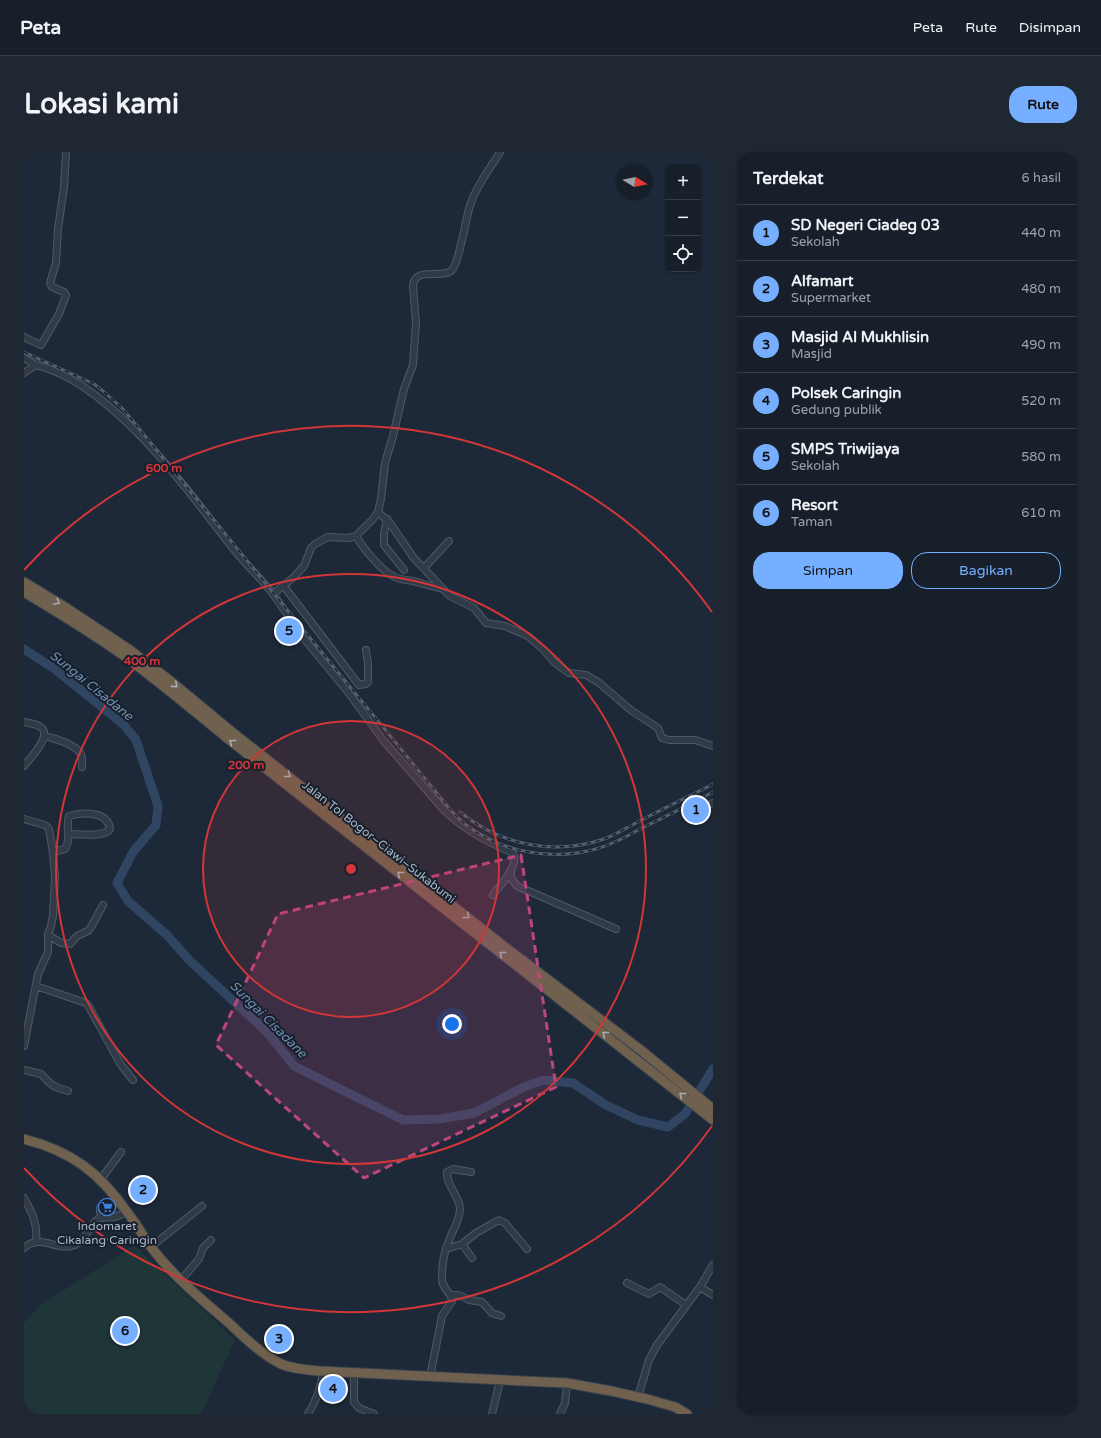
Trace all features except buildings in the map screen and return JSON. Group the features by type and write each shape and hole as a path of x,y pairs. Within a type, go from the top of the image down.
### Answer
{"highway":[{"name":"Jalan Tol Bogor–Ciawi–Sukabumi","path":"24,582 72,611 130,650 168,679 232,732 505,947 639,1055 713,1120"},
{"name":"Jalan Tol Bogor–Ciawi–Sukabumi","path":"24,592 81,627 163,685 227,738 639,1055 713,1109"},
{"path":"24,1139 50,1146 64,1153 101,1179 127,1212 151,1247 181,1280 264,1353 291,1368 322,1372 567,1384 638,1397 673,1411 687,1414"}],"street":[{"path":"24,336 41,345 59,314 66,295 52,287 50,283 56,263 66,152"},
{"path":"273,594 291,580 304,566 311,548 318,542 328,537 348,538 356,536 378,512 385,463 404,389 413,365 416,323 413,286 414,281 423,275 448,273 452,270 460,247 471,200 500,152"},
{"path":"24,358 36,365 54,371 84,387 125,421 176,477 239,556 273,594 306,641 348,692 383,740 444,810 472,833 514,853 515,861 511,870 494,895"},
{"path":"24,373 36,365"},
{"path":"378,512 397,530 413,557 441,588 450,596 474,608 484,622 505,626 528,636 544,650 554,662 569,673 586,675 598,682 632,710 658,728 662,738 669,740 695,740 713,746"},
{"path":"387,519 384,533 384,545 404,570"},
{"path":"356,536 365,549 385,571 392,576 399,579 441,588"},
{"path":"424,568 449,541"},
{"path":"283,585 359,685 366,684 368,682 366,650"},
{"path":"24,722 42,728 44,731 44,736 40,746 24,766"},
{"path":"44,736 56,738 77,750 82,758 82,767"},
{"path":"697,810 713,803"},
{"path":"53,852 65,849 69,842 68,820 69,816 87,813 98,815 107,820 110,824 110,829 108,832 101,834 69,834"},
{"path":"24,820 48,827 53,852 54,877 52,924 48,935 47,954 36,986 24,1046"},
{"path":"511,870 511,878 517,886 616,929"},
{"path":"48,935 61,943 70,944 77,936 88,931 103,905"},
{"path":"36,986 86,1003 121,1065 133,1080"},
{"path":"24,1070 41,1074 51,1085 68,1091"},
{"path":"101,1179 121,1152"},
{"path":"430,1377 441,1319 452,1303 451,1295 444,1288 442,1281 446,1249 458,1219 460,1208 447,1180 447,1172 453,1169 471,1172"},
{"path":"24,1198 31,1210 37,1229 36,1241"},
{"path":"151,1247 202,1206"},
{"path":"100,1208 100,1212 104,1217"},
{"path":"24,1248 36,1241 67,1246 73,1245 81,1240 98,1219 104,1217 115,1217 127,1212"},
{"path":"446,1249 462,1244 476,1233 499,1220 505,1224 527,1249"},
{"path":"181,1280 199,1259 202,1248 212,1240"},
{"path":"462,1244 472,1258"},
{"path":"638,1397 642,1379 653,1352 660,1340 700,1286 713,1265"},
{"path":"627,1283 649,1294 660,1288 686,1305"},
{"path":"700,1286 713,1295"},
{"path":"451,1295 459,1295 469,1300 482,1302 492,1313 501,1316"},
{"path":"308,1414 319,1395 322,1383 322,1372"},
{"path":"354,1373 354,1400 361,1412 374,1414"},
{"path":"492,1414 500,1381"},
{"path":"560,1414 565,1403 567,1384"}],"highlighted area":[{"path":"521,855 556,1087 364,1178 216,1045 278,914"}],"green space":[{"path":"134,1245 235,1340 201,1414 24,1414 24,1323 38,1307"}],"waterway":[{"name":"Sungai Cisadane","path":"24,649 56,670 124,725 136,740 158,806 156,825 133,852 117,883 128,901 168,936 189,960 267,1032 294,1066 403,1120 440,1119 474,1113 524,1087 544,1080 573,1083 606,1105 638,1120 668,1127 685,1114 713,1069"}],"railway":[{"path":"24,352 94,384 123,409 450,809 466,825 480,835 512,848 528,852 545,854 579,853 596,849 624,838 713,792"},
{"path":"460,812 492,833 510,840 547,847 566,847 604,839 713,784"}],"place":[{"name":"SMPS Triwijaya","path":"289,631"},
{"name":"SD Negeri Ciadeg 03","path":"696,810"},
{"name":"Alfamart","path":"143,1190"},
{"name":"Indomaret Cikalang Caringin","path":"107,1207"},
{"name":"Resort","path":"125,1331"},
{"name":"Masjid Al Mukhlisin","path":"279,1339"},
{"name":"Polsek Caringin","path":"333,1389"}]}
